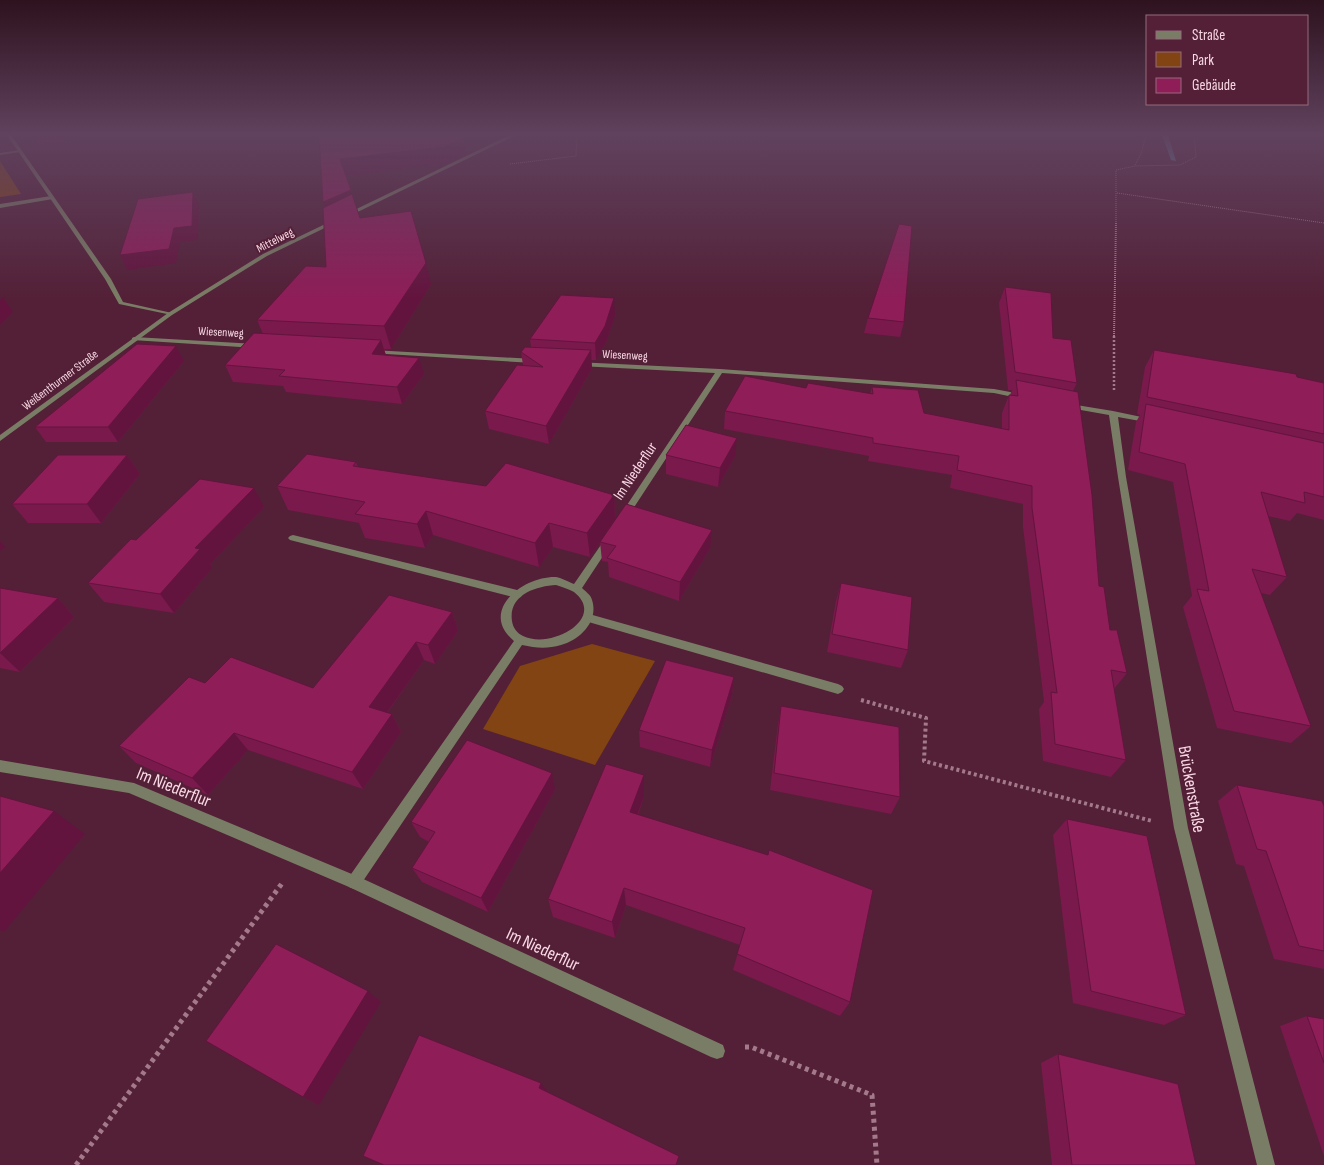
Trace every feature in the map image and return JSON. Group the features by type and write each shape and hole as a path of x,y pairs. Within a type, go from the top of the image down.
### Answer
{"street":[{"path":"45,189 108,279 122,303 170,314"},
{"name":"Mittelweg","path":"134,339 170,314 265,256 402,189"},
{"path":"0,206 51,198"},
{"name":"Wiesenweg","path":"134,339 264,346"},
{"name":"Weißenthurmer Straße","path":"0,439 134,339"},
{"path":"363,352 542,362"},
{"name":"Wiesenweg","path":"572,363 994,392 1031,398"},
{"name":"Im Niederflur","path":"621,521 720,372"},
{"path":"1058,403 1161,424"},
{"name":"Brückenstraße","path":"1113,413 1181,828 1266,1165"},
{"path":"577,588 615,530"},
{"path":"293,538 517,594"},
{"path":"544,582 557,582 577,588 589,604 589,618 578,633 552,645 520,640 510,631 506,619 508,606 517,594 530,586 544,582"},
{"path":"589,618 838,689"},
{"path":"354,882 520,640"},
{"name":"Im Niederflur","path":"0,766 130,787 354,882 717,1051"}],"path":[{"path":"1113,413 1117,189"},
{"path":"1117,193 1324,223"},
{"path":"838,689 859,700 926,718 924,761 1181,828"},
{"path":"76,1165 300,859"},
{"path":"717,1051 751,1047 872,1095 877,1165"}],"green space":[{"path":"0,189 18,189 21,194 0,197"},
{"path":"592,644 655,661 595,765 483,729 520,666"}],"building":[{"path":"322,189 351,189 351,190 323,202"},
{"path":"193,192 192,226 174,228 169,249 120,255 138,199"},
{"path":"352,194 360,218 411,211 426,263 384,326 257,320 306,266 326,267 323,208"},
{"path":"899,224 912,226 904,322 868,318"},
{"path":"1005,287 1051,293 1053,338 1071,340 1077,383 1015,372"},
{"path":"561,295 614,298 605,326 595,343 530,339"},
{"path":"254,333 381,340 372,354 419,358 397,387 279,376 285,370 225,365"},
{"path":"137,344 176,346 108,427 35,427"},
{"path":"525,347 591,350 546,426 485,411 517,365 543,367 521,352"},
{"path":"1154,350 1296,374 1297,377 1324,383 1324,434 1147,397"},
{"path":"745,376 806,388 808,383 873,394 872,387 918,390 924,413 1009,430 1009,395 1018,396 1016,380 1078,392 1092,495 1099,586 1104,587 1110,630 1117,630 1127,673 1111,670 1126,760 1055,744 1051,692 1057,693 1032,508 1032,486 957,470 959,456 873,443 873,438 725,411"},
{"path":"1146,404 1324,443 1324,497 1304,492 1305,503 1261,492 1287,577 1252,569 1311,726 1234,711 1197,589 1209,591 1185,464 1139,452"},
{"path":"686,425 737,438 720,468 666,455"},
{"path":"307,454 356,462 353,466 486,486 506,463 614,495 587,533 549,523 535,543 426,511 417,524 355,514 365,502 277,486"},
{"path":"58,455 127,455 87,504 12,504"},
{"path":"200,479 254,488 195,548 200,549 160,594 88,583 131,539 136,540"},
{"path":"626,504 712,530 680,582 607,558 616,546 600,542"},
{"path":"841,583 912,597 908,650 832,634"},
{"path":"0,588 58,598 0,653"},
{"path":"389,595 452,612 428,645 416,642 369,707 392,714 352,772 234,733 192,778 119,746 189,677 205,683 231,657 313,688"},
{"path":"666,660 734,677 712,750 639,730"},
{"path":"781,706 899,727 900,797 774,773"},
{"path":"467,740 552,773 481,898 412,868 435,832 411,822"},
{"path":"606,764 644,775 630,812 768,855 769,850 873,890 850,1002 737,954 745,928 624,888 612,922 548,899"},
{"path":"1237,785 1322,801 1324,806 1324,951 1299,946 1266,851 1257,849"},
{"path":"0,796 54,811 0,873"},
{"path":"1067,819 1147,836 1186,1015 1091,991"},
{"path":"276,944 368,991 303,1097 206,1041"},
{"path":"1307,1016 1324,1019 1324,1063"},
{"path":"419,1035 541,1083 539,1088 679,1156 676,1165 384,1165 363,1156"},
{"path":"1058,1054 1178,1084 1196,1165 1072,1165"}]}
